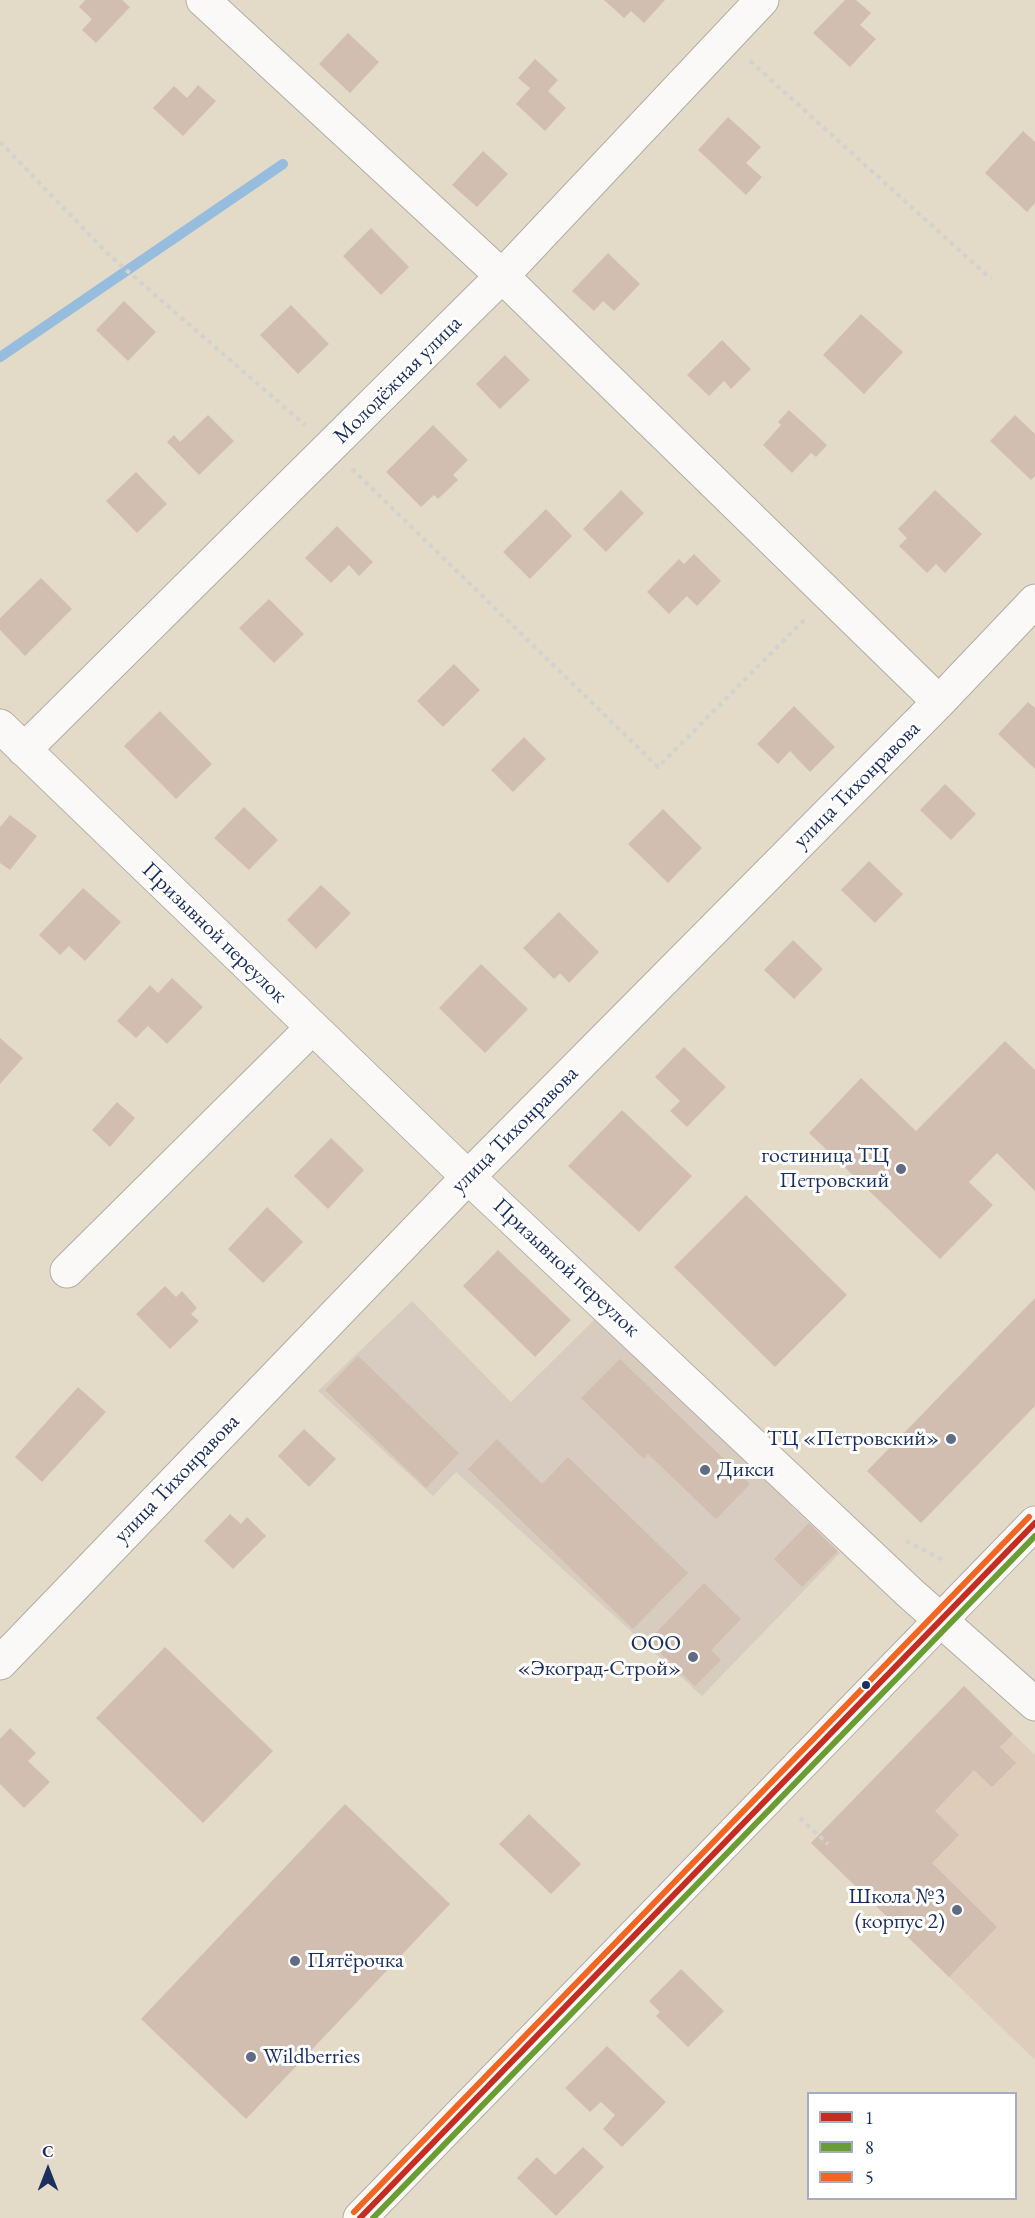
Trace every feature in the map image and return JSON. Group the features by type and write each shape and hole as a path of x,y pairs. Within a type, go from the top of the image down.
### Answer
{"street":[{"path":"203,0 502,276 939,702"},
{"name":"Молодёжная улица","path":"24,750 502,276 762,0"},
{"name":"улица Тихонравова","path":"7,1644 939,702 1035,601"},
{"name":"Призывной переулок","path":"0,726 890,1587 941,1621 1035,1704"},
{"path":"67,1271 312,1028"},
{"path":"360,2218 1035,1523"}],"path":[{"path":"725,39 991,279"},
{"path":"0,142 110,256 141,280 330,447 658,767 828,596"},
{"path":"800,1818 828,1844"}],"shaded area":[{"path":"412,1301 511,1402 597,1317 840,1553 702,1696 456,1472 433,1496 318,1391"},
{"name":"Школа №3 (корпус 2)","path":"964,1686 1035,1755 1035,2060 811,1843"}],"building":[{"path":"85,0 122,0 130,7 96,43 82,30 92,19 79,7"},
{"path":"604,0 665,0 644,23 631,11 624,18"},
{"path":"845,0 856,0 871,13 860,25 876,39 850,67 813,33"},
{"path":"348,33 379,62 350,93 319,64"},
{"path":"535,59 558,80 548,91 566,108 545,131 516,104 530,88 518,78"},
{"path":"198,85 216,101 183,136 153,108 174,86 187,98"},
{"path":"728,117 761,147 746,163 762,177 746,195 698,150"},
{"path":"1023,131 1035,142 1035,203 1027,212 985,173"},
{"path":"483,151 508,174 477,207 452,185"},
{"path":"371,228 409,267 381,295 343,256"},
{"path":"608,253 640,284 614,311 603,301 594,311 572,291"},
{"path":"124,301 156,332 128,361 96,330"},
{"path":"291,305 329,344 298,374 260,335"},
{"path":"861,314 903,352 864,394 823,355"},
{"path":"722,340 751,369 731,389 724,381 709,396 687,375"},
{"path":"505,355 530,380 500,409 476,384"},
{"path":"789,410 827,445 816,457 811,453 792,473 763,445 781,425 778,422"},
{"path":"208,415 234,441 199,475 167,442 174,435 180,442"},
{"path":"1015,415 1035,434 1035,476 1031,480 990,441"},
{"path":"433,425 468,460 453,475 458,480 438,499 434,495 421,507 386,472"},
{"path":"136,472 167,504 137,533 106,501"},
{"path":"621,490 644,513 606,552 583,529"},
{"path":"935,490 982,534 945,573 936,564 927,573 899,546 907,538 898,529"},
{"path":"546,509 572,536 530,579 503,552"},
{"path":"337,526 373,562 359,576 349,565 331,583 305,558"},
{"path":"694,554 721,581 697,606 687,596 669,614 647,592 679,559 684,564"},
{"path":"41,578 72,609 25,656 0,630 0,618"},
{"path":"269,599 304,634 274,663 239,628"},
{"path":"454,664 480,690 443,727 417,701"},
{"path":"1028,702 1035,708 1035,769 998,734"},
{"path":"794,706 835,747 810,772 790,751 778,764 757,744"},
{"path":"160,711 212,764 176,799 124,746"},
{"path":"524,737 546,759 513,792 491,770"},
{"path":"945,784 976,814 951,840 920,810"},
{"path":"244,807 278,840 249,870 214,838"},
{"path":"663,809 702,848 668,883 628,844"},
{"path":"10,815 37,836 10,870 0,863 0,827"},
{"path":"869,861 903,894 875,923 841,890"},
{"path":"321,885 351,913 316,949 287,920"},
{"path":"83,888 121,922 85,961 69,946 60,955 39,935"},
{"path":"559,912 599,952 569,983 560,973 554,979 523,948"},
{"path":"793,940 823,969 794,999 764,970"},
{"path":"481,964 528,1009 485,1053 439,1008"},
{"path":"172,978 203,1007 167,1044 148,1026 136,1038 117,1021 150,985 158,993"},
{"path":"0,1038 23,1058 0,1084"},
{"path":"1005,1041 1035,1070 1035,1191 997,1153 969,1182 993,1205 940,1259 809,1133 861,1078 916,1131"},
{"path":"684,1047 726,1087 687,1127 670,1111 680,1101 655,1077"},
{"path":"117,1102 135,1118 110,1147 92,1130"},
{"path":"622,1110 692,1176 639,1232 568,1166"},
{"path":"331,1138 364,1170 328,1209 294,1176"},
{"path":"746,1195 847,1295 775,1367 674,1267"},
{"path":"267,1207 303,1242 263,1283 228,1249"},
{"path":"498,1250 571,1320 535,1357 463,1286"},
{"path":"165,1286 176,1297 182,1291 197,1308 191,1314 199,1321 170,1349 136,1314"},
{"name":"ТЦ «Петровский»","path":"1035,1298 1035,1406 921,1523 867,1471"},
{"path":"358,1356 459,1453 426,1488 325,1390"},
{"path":"620,1359 750,1484 716,1519 648,1454 644,1459 581,1398"},
{"path":"78,1387 106,1412 42,1482 15,1457"},
{"path":"304,1429 336,1459 309,1487 278,1456"},
{"path":"497,1439 542,1484 568,1457 688,1573 633,1629 468,1469"},
{"path":"230,1514 241,1524 247,1517 266,1536 233,1569 204,1541"},
{"path":"809,1523 838,1551 802,1587 774,1559"},
{"path":"704,1583 741,1619 711,1650 721,1660 695,1686 648,1641"},
{"path":"165,1647 273,1751 203,1823 96,1718"},
{"path":"964,1686 1013,1734 1000,1747 1016,1763 992,1787 974,1770 935,1811 959,1835 932,1863 997,1927 949,1977 811,1843"},
{"path":"10,1728 36,1753 28,1761 50,1782 24,1808 0,1784 0,1739"},
{"name":"Пятёрочка","path":"345,1804 450,1904 246,2119 141,2019"},
{"path":"529,1814 581,1864 551,1894 499,1844"},
{"path":"681,1969 724,2011 688,2047 656,2016 660,2012 649,2001"},
{"path":"607,2046 666,2102 622,2147 603,2129 615,2115 601,2102 590,2112 565,2088"},
{"path":"583,2147 604,2167 556,2216 517,2178 537,2157 555,2175"}],"waterway":[{"path":"0,357 283,164"}],"transit line":[{"name":"5","path":"354,2212 1029,1517"},
{"name":"1","path":"360,2218 1035,1523"},
{"name":"8","path":"373,2218 1035,1536"}],"place":[{"name":"гостиница ТЦ Петровский","path":"901,1169"},
{"name":"ТЦ «Петровский»","path":"951,1439"},
{"name":"Дикси","path":"705,1470"},
{"name":"ООО «Экоград-Строй»","path":"693,1657"},
{"name":"Школа №3 (корпус 2)","path":"957,1910"},
{"name":"Пятёрочка","path":"295,1961"},
{"name":"Wildberries","path":"251,2057"}]}
